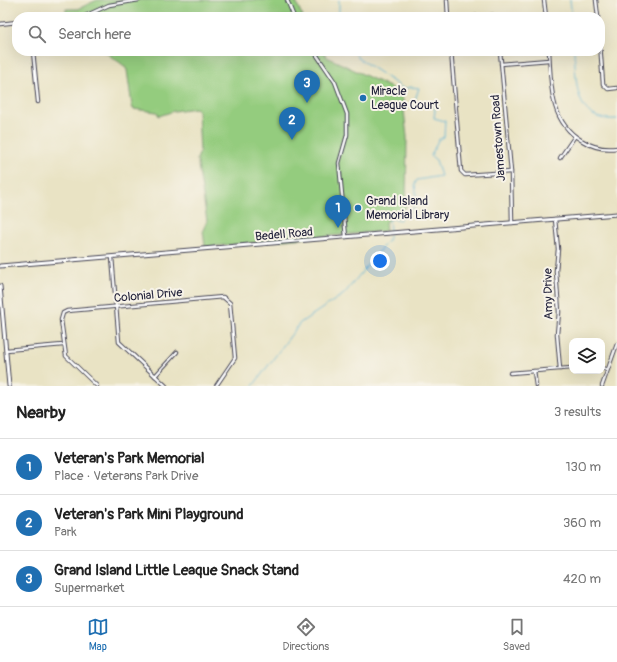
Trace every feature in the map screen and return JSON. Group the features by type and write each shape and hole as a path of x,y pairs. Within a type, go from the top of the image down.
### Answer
{"street":[{"path":"94,12 109,5 140,0"},
{"path":"287,0 292,12"},
{"path":"447,0 448,12"},
{"path":"544,0 545,12"},
{"path":"596,0 597,12"},
{"path":"0,24 12,23"},
{"path":"33,56 38,102"},
{"path":"317,56 334,82 347,114 347,135 339,163 346,238"},
{"path":"451,56 461,171 465,175 511,172"},
{"name":"Jamestown Road","path":"500,56 511,172 512,223"},
{"path":"549,56 555,107 563,123 575,136 595,146 617,148"},
{"path":"601,56 603,84 608,89 617,88"},
{"path":"501,64 549,60"},
{"path":"560,158 575,136"},
{"name":"Bedell Road","path":"0,266 617,214"},
{"name":"Amy Drive","path":"555,219 558,249 556,271 559,312 557,334 560,369"},
{"path":"112,257 120,344 166,386"},
{"path":"0,286 9,386"},
{"name":"Colonial Drive","path":"97,386 67,359 63,345 61,319 64,313 68,311 116,306 223,297 227,299 230,305 235,358 216,386"},
{"path":"602,386 617,344"},
{"path":"6,350 63,345"},
{"path":"155,376 177,352"},
{"path":"510,374 569,368"},
{"path":"534,371 536,386"}],"green space":[{"path":"97,0 295,0 301,12 66,12 66,9 78,9"},
{"path":"110,56 326,56 402,93 407,137 406,206 401,215 392,217 385,222 386,231 205,247 203,230 207,221 197,159 200,152 198,111 196,108 174,111 159,116 157,112 133,109 127,70 122,64"}],"waterway":[{"path":"339,0 339,12"},
{"path":"570,0 571,12"},
{"path":"357,56 404,89 411,87 419,88 414,103 418,105 421,103 432,103 435,110 434,118 445,121 444,137 438,140 431,156 436,160 441,176 417,180 415,184 417,202 412,210 399,220 394,218 389,220 390,231"},
{"path":"574,56 577,88 585,108 592,115 603,119 617,119"},
{"path":"253,386 300,323 344,294 389,239 389,236"}],"place":[{"name":"Miracle League Court","path":"363,98"},
{"name":"Grand Island Little Leaque Snack Stand","path":"307,103"},
{"name":"Veteran's Park Mini Playground","path":"292,140"},
{"name":"Grand Island Memorial Library","path":"358,208"},
{"name":"Veteran's Park Memorial","path":"338,228"}]}
